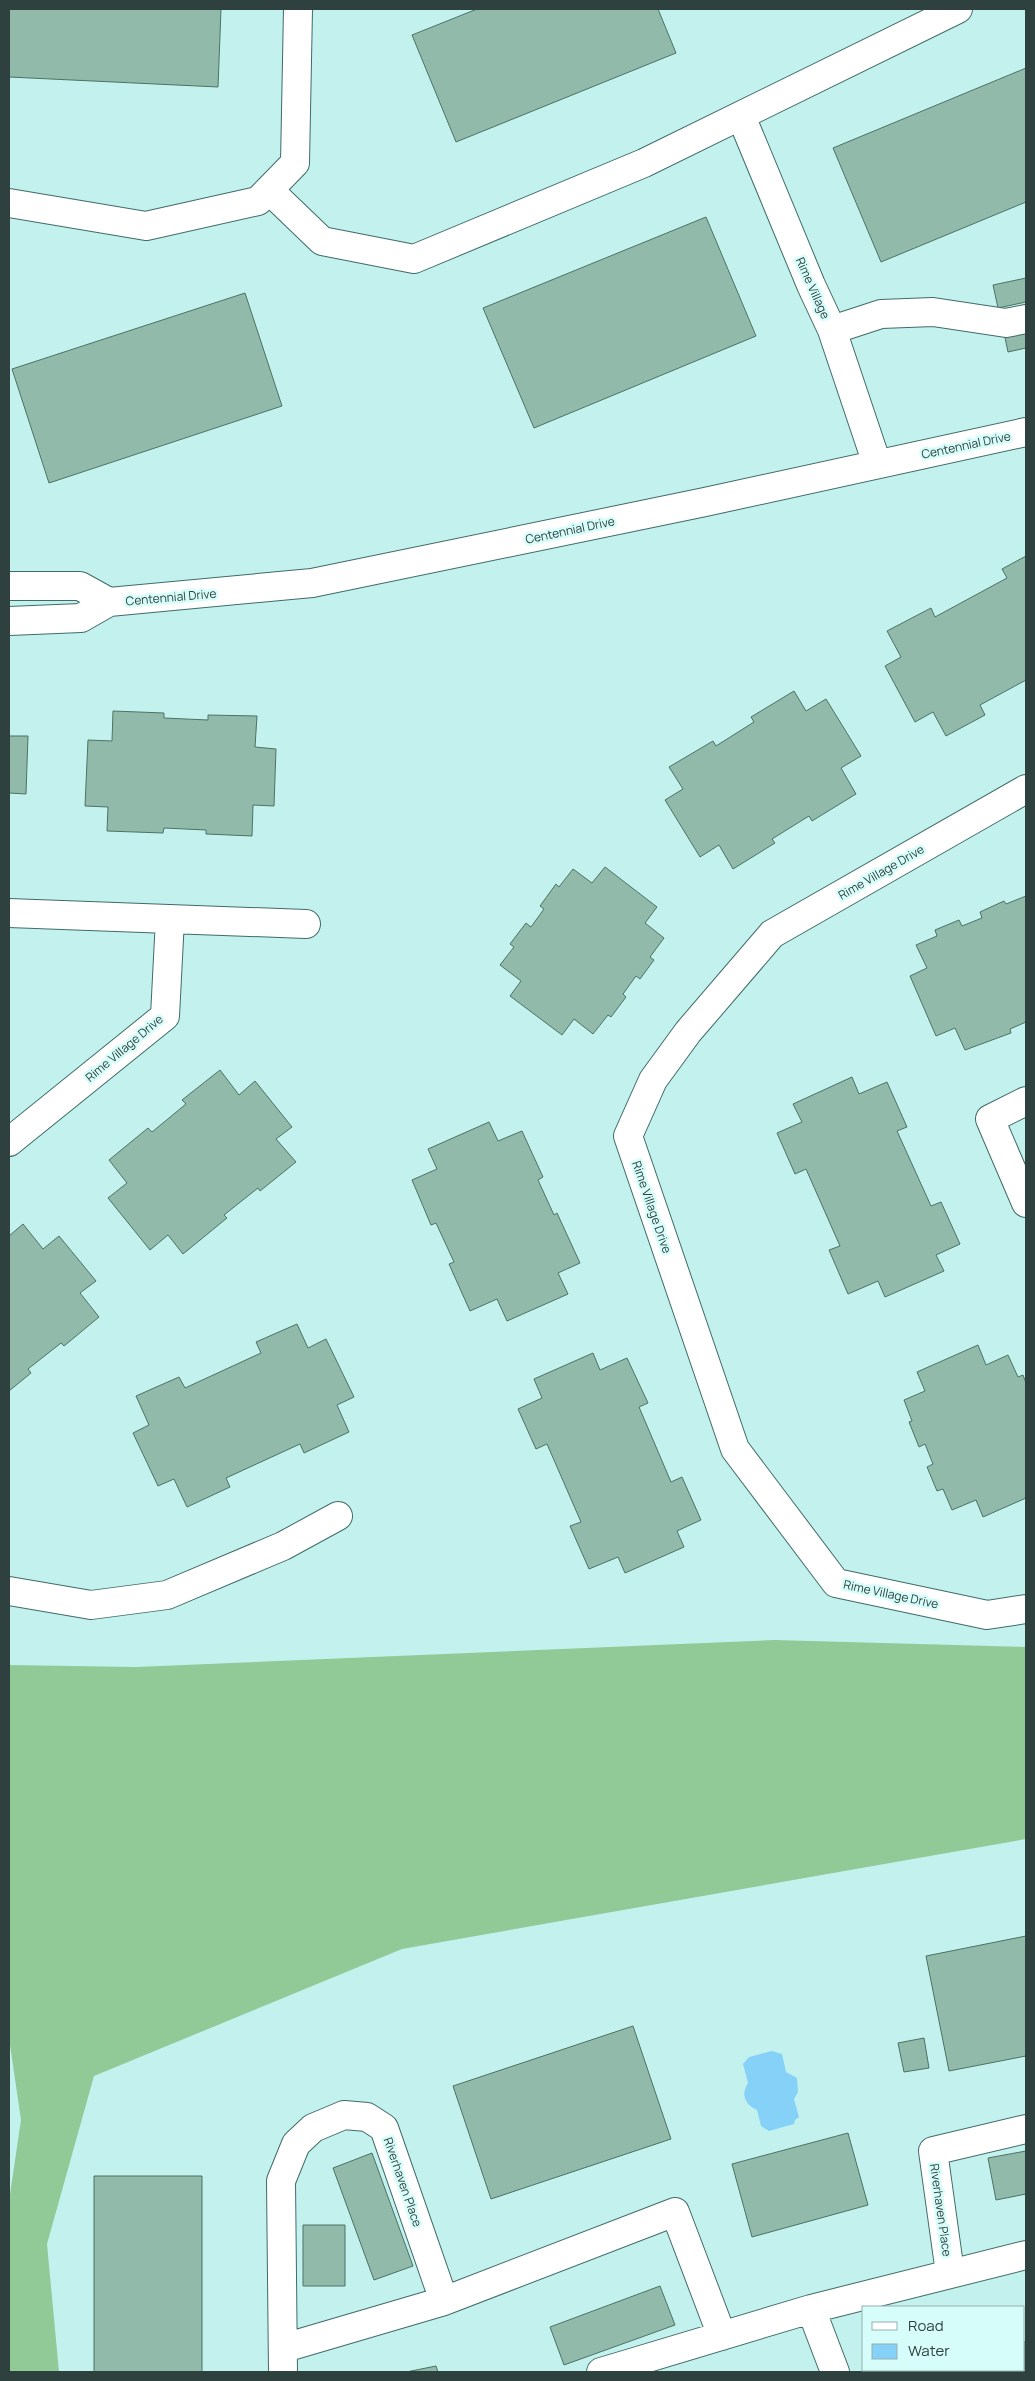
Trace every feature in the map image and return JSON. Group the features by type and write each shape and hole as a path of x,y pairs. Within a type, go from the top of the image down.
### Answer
{"street":[{"path":"9,203 146,226 258,201 294,163 298,9"},
{"path":"269,190 322,241 414,259 644,163 958,9"},
{"name":"Rime Village","path":"741,116 811,285 832,330 877,464"},
{"path":"832,330 881,314 933,312 1006,323 1026,319"},
{"name":"Centennial Drive","path":"9,621 81,618 109,602 312,583 705,502 1026,432"},
{"name":"Centennial Drive","path":"9,586 80,586 109,602"},
{"name":"Rime Village Drive","path":"1026,789 772,934 688,1032 653,1080 628,1136 735,1448 836,1583 987,1615 1026,1609"},
{"path":"9,913 306,924"},
{"name":"Rime Village Drive","path":"9,1142 165,1016 170,920"},
{"path":"1026,1101 990,1119 1026,1203"},
{"path":"9,1591 91,1605 167,1595 283,1546 338,1516"},
{"name":"Riverhaven Place","path":"444,2301 384,2128 368,2117 344,2115 313,2128 296,2144 281,2181 283,2360 444,2301 674,2212 722,2336"},
{"name":"Riverhaven Place","path":"950,2274 933,2152 1026,2129"},
{"name":"Riverhaven Place","path":"601,2372 811,2308 1026,2255"},
{"path":"811,2308 834,2372"}],"green space":[{"path":"774,1640 1026,1647 1026,1839 402,1949 94,2076 47,2244 59,2372 9,2372 9,2201 21,2120 9,2038 9,1665 136,1667"}],"water":[{"path":"772,2051 782,2054 786,2072 797,2078 798,2092 794,2099 799,2117 795,2120 794,2124 769,2131 761,2126 757,2110 749,2105 745,2098 744,2095 748,2083 743,2064 749,2057"}],"building":[{"path":"9,9 221,9 218,87 9,77"},
{"path":"477,9 658,9 676,53 456,142 412,35"},
{"path":"1026,68 1026,202 881,262 833,148"},
{"path":"706,217 756,336 534,428 483,308"},
{"path":"1026,278 1026,302 998,308 993,285"},
{"path":"245,293 282,406 49,483 12,369"},
{"path":"1026,323 1026,348 1008,352 1003,328"},
{"path":"1026,556 1026,680 980,705 985,715 946,736 933,712 915,722 885,666 901,657 887,631 931,608 935,617 1007,578 1002,569"},
{"path":"794,691 806,711 826,699 861,756 841,768 856,794 812,821 809,816 772,839 775,843 733,869 719,845 700,857 665,800 683,789 669,767 713,741 716,746 754,722 751,717"},
{"path":"113,711 164,713 164,718 208,720 208,715 257,716 255,747 276,749 274,806 253,805 252,836 206,834 206,830 164,828 163,833 107,831 108,807 85,806 88,740 112,741"},
{"path":"9,736 28,736 26,794 9,793"},
{"path":"605,867 657,907 645,923 664,938 650,957 654,960 640,979 636,976 623,994 626,997 611,1017 608,1015 593,1034 574,1019 562,1035 510,996 521,981 500,965 514,947 510,944 526,923 531,927 544,909 540,906 556,884 559,887 573,869 592,883"},
{"path":"1026,896 1026,1022 1010,1029 1011,1033 965,1050 955,1028 936,1036 910,976 927,968 916,945 937,936 935,930 959,920 962,926 982,918 980,912 1004,901 1006,904"},
{"path":"220,1070 239,1095 255,1081 292,1127 276,1139 296,1162 260,1191 258,1188 224,1215 227,1218 183,1254 168,1235 150,1250 108,1198 127,1183 109,1160 148,1128 152,1132 186,1104 182,1100"},
{"path":"852,1077 859,1094 887,1082 907,1127 897,1131 931,1206 941,1202 960,1244 936,1255 944,1271 885,1297 878,1281 848,1294 829,1250 840,1246 806,1169 795,1174 777,1133 802,1122 793,1104"},
{"path":"489,1122 498,1141 522,1131 543,1177 538,1180 554,1215 557,1213 580,1263 558,1273 568,1294 507,1321 497,1299 470,1311 449,1264 454,1262 436,1223 431,1225 412,1180 437,1169 428,1149"},
{"path":"23,1224 43,1249 59,1236 96,1281 80,1293 99,1317 64,1346 61,1343 28,1369 31,1373 9,1391 9,1236"},
{"path":"297,1324 308,1348 326,1339 354,1397 337,1405 349,1432 304,1453 300,1444 226,1478 230,1487 187,1507 174,1479 158,1486 133,1433 149,1425 136,1396 179,1377 185,1388 261,1353 256,1342"},
{"path":"978,1345 986,1365 1008,1355 1018,1377 1023,1375 1026,1383 1026,1498 983,1517 976,1500 952,1510 943,1489 937,1491 927,1467 933,1464 925,1444 919,1447 909,1422 912,1421 904,1400 925,1391 917,1372"},
{"path":"593,1353 600,1370 627,1358 648,1403 639,1407 671,1482 682,1477 701,1520 677,1531 684,1547 625,1573 618,1557 589,1569 570,1526 581,1522 547,1444 536,1449 518,1409 542,1398 534,1379"},
{"path":"1026,1936 1026,2056 949,2071 926,1956"},
{"path":"633,2026 671,2139 491,2199 453,2086"},
{"path":"924,2038 929,2068 904,2072 898,2043"},
{"path":"848,2133 868,2205 752,2237 732,2164"},
{"path":"1026,2151 1026,2194 996,2200 988,2158"},
{"path":"372,2153 413,2266 374,2280 333,2168"},
{"path":"94,2176 202,2176 202,2372 94,2372"},
{"path":"303,2225 345,2225 345,2286 303,2286"},
{"path":"660,2286 675,2325 564,2365 550,2327"},
{"path":"1025,2342 1026,2372 906,2372 1025,2371"},
{"path":"436,2366 438,2372 406,2372"}]}
